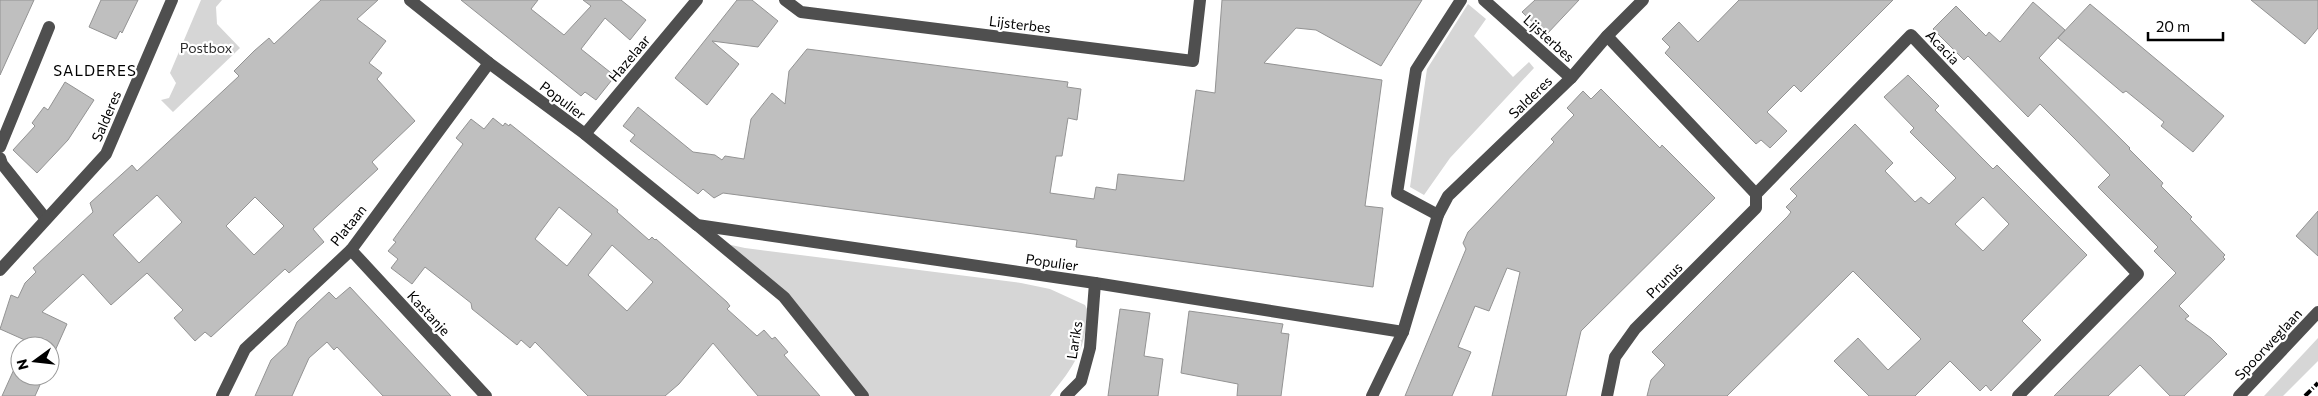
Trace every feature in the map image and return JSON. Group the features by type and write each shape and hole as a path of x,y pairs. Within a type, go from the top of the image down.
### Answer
{"street":[{"name":"Salderes","path":"0,270 106,154 172,0"},
{"name":"Populier","path":"410,0 489,63 585,134 784,297 863,396"},
{"name":"Hazelaar","path":"585,134 697,0"},
{"name":"Lijsterbes","path":"786,0 801,12 1193,61 1200,0"},
{"path":"1438,215 1397,193 1416,70 1461,0"},
{"name":"Lijsterbes","path":"1484,0 1571,78"},
{"name":"Salderes","path":"1372,396 1403,332 1438,215 1448,196 1571,78 1607,36 1642,0"},
{"path":"0,147 49,27"},
{"name":"Acacia","path":"1756,194 1911,35 2138,274 2018,396"},
{"path":"1607,36 1756,194"},
{"name":"Plataan","path":"222,396 245,349 351,250 489,63"},
{"path":"0,158 2,164 46,219"},
{"name":"Prunus","path":"1607,396 1615,357 1635,330 1756,208 1756,194"},
{"name":"Populier","path":"697,225 1095,283 1403,332"},
{"name":"Kastanje","path":"351,250 486,396"},
{"name":"Lariks","path":"1066,396 1081,381 1090,348 1095,283"},
{"name":"Spoorweglaan","path":"2239,396 2318,312"}],"green space":[{"name":"Postbox","path":"201,0 222,0 216,7 217,24 240,48 173,112 161,100 169,98 176,83 170,73"},
{"path":"1468,4 1486,19 1474,36 1513,77 1529,62 1534,68 1450,158 1424,195 1410,187 1427,69"},
{"path":"722,243 745,248 1021,283 1050,289 1085,305 1087,309 1085,335 1078,356 1050,396 867,396 815,329"},
{"path":"2318,338 2318,361 2283,396 2264,396"}],"building":[{"path":"0,0 34,0 0,75"},
{"path":"101,0 138,0 122,33 120,31 116,39 89,27"},
{"path":"321,0 378,0 357,19 386,41 369,63 382,73 377,79 415,121 372,162 378,169 313,229 324,242 289,273 285,269 211,337 205,332 195,341 174,318 183,310 147,273 111,305 83,274 42,312 67,324 60,340 60,336 16,336 0,329 11,295 18,298 25,283 36,272 33,268 93,212 90,203 132,165 137,171 239,76 234,71 269,38 274,44","holes":["157,195 182,222 139,263 113,235","255,197 284,226 254,255 226,226"]},
{"path":"461,0 538,0 531,9 564,35 591,6 583,0 621,0 646,20 630,40 605,18 581,49 615,76 596,100 585,92 581,96"},
{"path":"737,0 752,0 778,21 758,47 712,41 739,64 707,105 675,78"},
{"path":"1222,0 1422,0 1381,66 1316,30 1296,28 1264,63 1382,80 1365,206 1383,208 1373,287 1076,247 1077,240 1034,234 723,193 714,198 703,189 698,194 630,141 635,135 623,126 638,107 693,152 715,155 722,160 725,156 744,159 751,119 772,93 785,104 789,71 807,49 1068,82 1067,87 1081,89 1077,120 1068,118 1062,156 1056,156 1050,193 1094,199 1096,187 1116,190 1118,174 1184,181 1196,90 1215,93"},
{"path":"1535,0 1579,0 1546,35 1522,12"},
{"path":"1739,0 1893,0 1801,92 1794,85 1767,112 1787,131 1770,148 1761,140 1756,144 1665,53 1670,47 1662,39 1679,22 1698,42"},
{"path":"2251,0 2318,0 2318,28 2305,44"},
{"path":"2033,2 2065,30 2039,58 2130,148 2163,183 2161,186 2192,217 2190,219 2225,255 2223,257 2225,259 2179,306 2189,316 2185,319 2211,338 2227,354 2184,396 2170,396 2140,365 2108,396 2054,396 2176,273 2154,251 2158,247 2098,187 2110,175 2076,140 2040,104 2028,117 1968,56 1964,60 1933,29 1956,6 1986,36 1989,32 2000,42"},
{"path":"2090,4 2224,116 2193,152 2161,126 2164,122 2126,91 2123,93 2058,38"},
{"path":"1908,75 1939,106 1935,110 1979,155 1993,169 1997,165 2087,255 2022,321 2041,340 1991,391 1986,385 1980,391 1950,361 1915,396 1869,396 1834,361 1858,338 1888,370 1921,339 1853,271 1727,396 1647,396 1651,380 1665,365 1652,352 1788,216 1791,212 1786,207 1797,196 1790,189 1855,124 1893,163 1885,171 1915,202 1921,197 1929,204 1956,178 1910,132 1914,128 1884,97","holes":["1983,197 2009,224 1983,251 1955,224"]},
{"path":"65,82 94,100 68,140 37,173 13,150 35,126 32,123 44,107 48,110"},
{"path":"1601,89 1660,148 1662,145 1715,198 1581,331 1566,396 1492,396 1520,272 1507,268 1489,311 1475,306 1458,347 1471,352 1452,396 1405,396 1466,249 1463,243 1468,232 1554,142 1551,139 1574,115 1567,108 1583,91 1591,99"},
{"path":"493,118 503,126 505,123 509,126 510,124 618,210 617,212 649,240 652,237 656,239 727,302 730,306 727,309 757,336 764,330 772,339 775,337 788,352 784,355 820,396 758,396 713,343 679,384 665,396 588,396 535,342 530,348 521,340 517,345 472,309 471,303 425,267 412,284 391,268 398,259 388,251 396,242 393,240 463,144 456,138 471,119 484,129","holes":["559,207 592,234 567,266 535,239","612,245 653,282 627,311 588,275"]},
{"path":"2318,211 2318,256 2296,236"},
{"path":"350,287 451,396 383,396 337,347 334,350 327,342 309,358 292,396 255,396 271,360 287,345 297,322 329,292 336,299"},
{"path":"1120,309 1150,313 1144,356 1163,359 1158,396 1108,396"},
{"path":"1189,311 1283,324 1281,333 1289,334 1281,396 1237,396 1238,384 1181,373"},
{"path":"10,378 10,386 40,386 35,396 2,396"}],"railway":[{"path":"2305,396 2318,383"}],"district":[{"name":"SALDERES","path":"95,70"}]}
